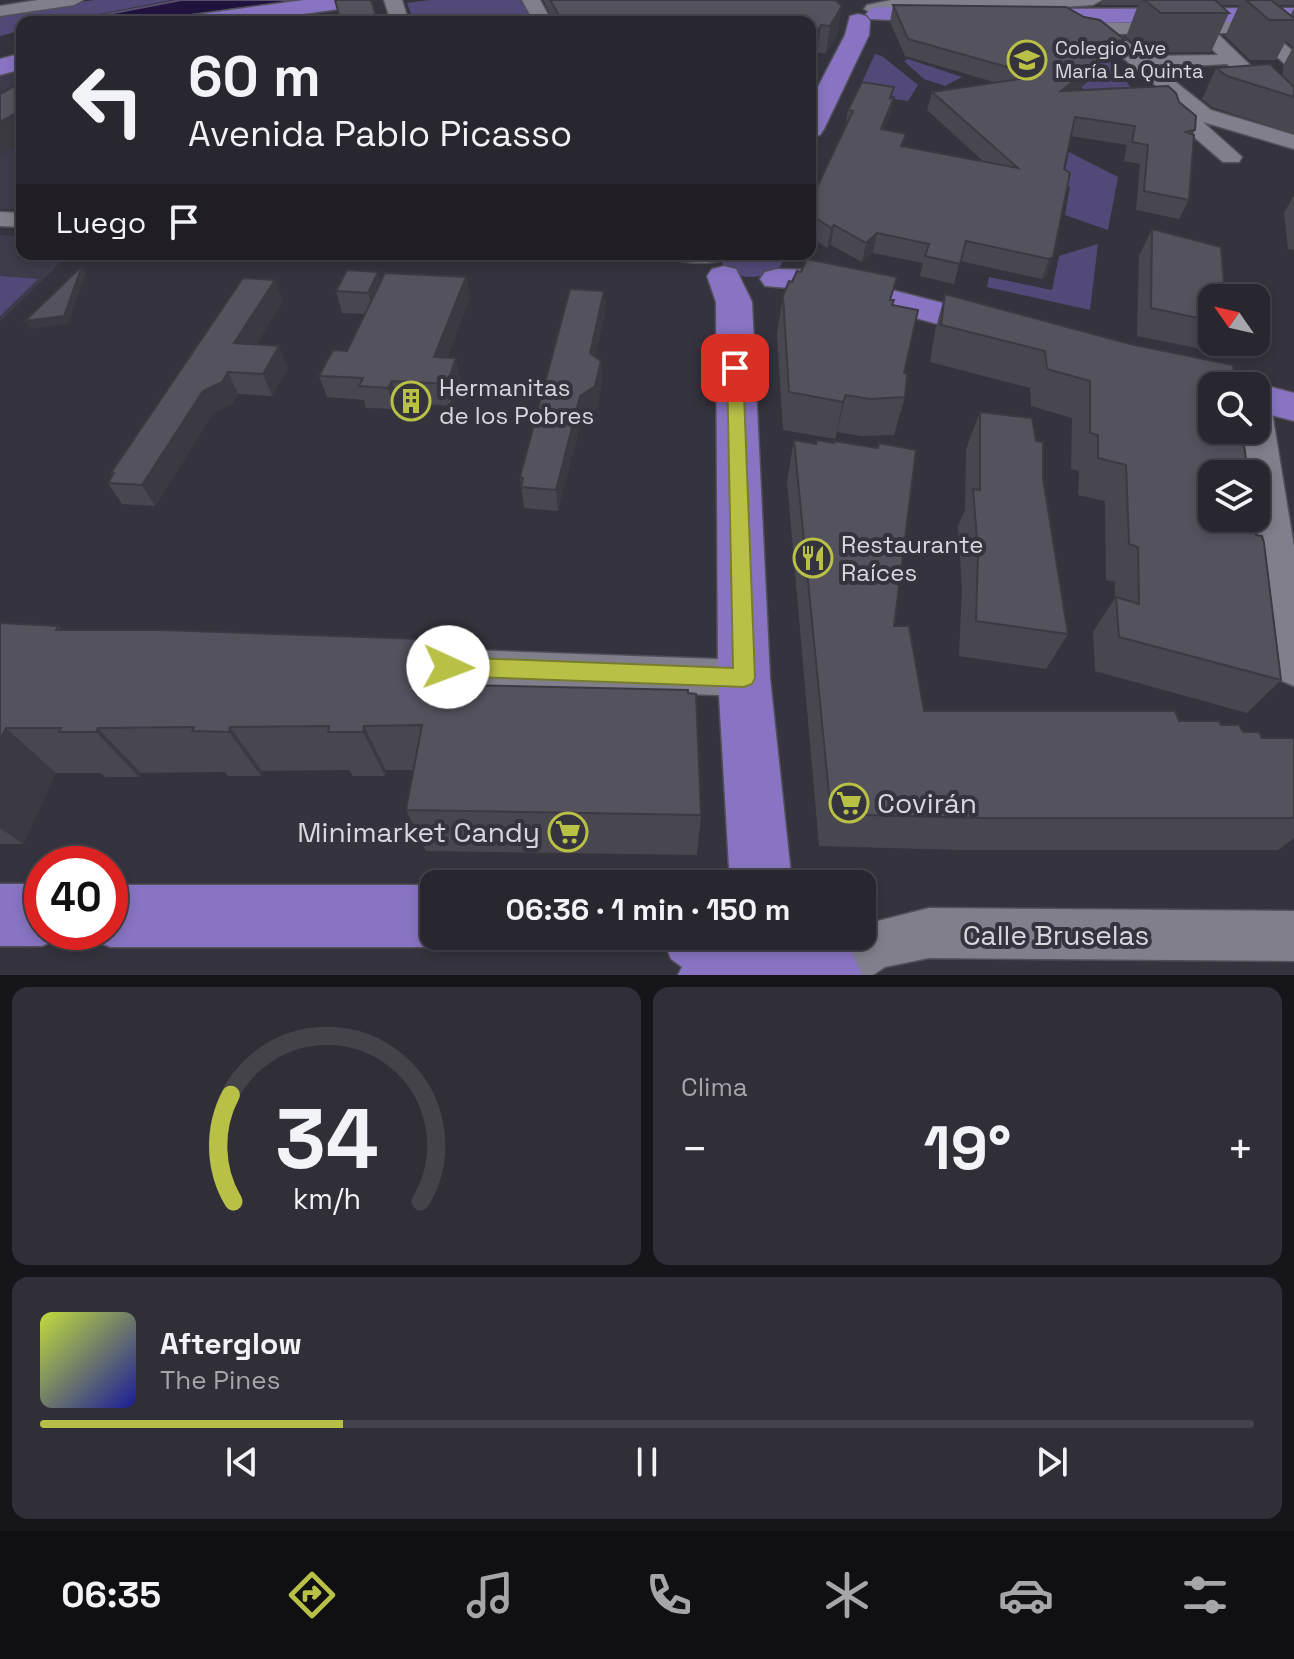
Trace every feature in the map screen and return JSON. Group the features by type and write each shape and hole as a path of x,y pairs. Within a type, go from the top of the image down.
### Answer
{"main road":[{"path":"238,16 354,0"},
{"path":"816,112 857,35 864,8 1194,22 1247,22 1294,15"},
{"path":"739,870 750,270 1032,338"},
{"path":"1270,401 1294,407"},
{"path":"0,915 24,915"},
{"path":"128,916 420,916"},
{"path":"798,950 829,975"}],"street":[{"path":"0,11 74,0"},
{"path":"864,8 907,1 952,11 1048,5 1097,19 1140,62 1208,117 1294,142"},
{"path":"1097,19 1231,157"},
{"path":"1194,22 1286,110 1195,108"},
{"path":"1247,22 1294,27"},
{"path":"1247,22 1294,62"},
{"path":"1140,62 1219,61"},
{"path":"1243,70 1294,69"},
{"path":"1261,444 1294,668"},
{"path":"355,663 744,678"},
{"name":"Calle Bruselas","path":"829,975 875,944 929,933 1294,936"}],"shaded area":[{"path":"94,0 171,0 90,16 16,16 16,32 0,36 0,15"},
{"path":"181,0 302,0 183,16 98,16"},
{"path":"430,0 535,0 545,16 412,16 407,3"},
{"path":"875,54 882,56 918,85 908,101 857,93"},
{"path":"908,59 962,77 945,86 924,79 904,61"},
{"path":"1064,62 1110,62 1144,103 1093,103"},
{"path":"16,72 16,209 0,209 0,76"},
{"path":"1069,152 1118,177 1108,230 1065,215 1070,187 1062,185"},
{"path":"0,235 16,236 16,260 63,260 0,322"},
{"path":"1098,244 1090,310 987,287 989,277 1052,290 1059,256"},
{"path":"722,260 781,260 782,264 767,274 746,277 727,270"},
{"path":"0,276 38,279 0,316"}],"building":[{"path":"335,0 371,0 376,16 339,16"},
{"path":"550,0 835,0 842,6 830,26 821,25 816,34 816,16 559,16"},
{"path":"1144,0 1215,0 1229,13 1161,13"},
{"path":"1246,0 1271,0 1294,20 1269,20"},
{"path":"893,5 1066,7 1084,17 1100,20 1125,40 1085,43 1103,57 1061,91 1168,86 1176,93 1179,102 1196,116 1195,130 1186,132 1194,135 1189,200 1144,191 1148,145 1132,142 1135,126 1075,117 1064,169 1070,173 1053,257 1049,259 966,241 960,264 925,256 929,244 877,233 866,243 834,225 831,228 816,218 816,189 853,111 848,110 862,82 894,87 890,98 894,97 881,129 906,134 901,146 1018,168 932,92 1039,76 908,39"},
{"path":"1270,64 1294,87 1294,97 1227,76 1216,68"},
{"path":"16,85 16,113 0,122 0,94"},
{"path":"1152,229 1221,247 1224,284 1198,284 1198,318 1151,308"},
{"path":"807,260 812,260 897,277 890,300 894,300 892,305 918,310 904,373 907,374 905,397 870,399 846,395 843,402 789,392 783,296 789,281 792,282 797,271 801,272"},
{"path":"82,266 64,316 25,321"},
{"path":"347,270 378,272 368,293 336,291"},
{"path":"385,273 466,277 434,357 456,358 447,384 392,381 388,388 359,386 363,378 319,376 333,350 347,351"},
{"path":"243,278 275,280 234,343 279,346 263,374 228,372 222,382 203,391 142,485 108,483 114,473 111,473"},
{"path":"570,289 604,291 590,353 601,361 595,386 580,396 556,490 521,487 523,478 520,477"},
{"path":"945,294 1130,344 1233,365 1234,372 1198,372 1198,444 1244,444 1246,460 1198,460 1198,532 1256,532 1262,536 1281,680 1119,637 1116,597 1139,604 1138,547 1129,544 1126,465 1098,458 1098,435 1090,433 1090,381 1047,369 1045,351 941,325"},
{"path":"980,412 1032,418 1036,441 1043,442 1043,478 1068,634 976,621 978,553 973,489 980,490"},
{"path":"794,440 816,444 817,440 834,441 878,448 879,443 916,450 894,626 909,626 924,711 1175,711 1179,721 1219,721 1221,725 1239,725 1243,732 1259,732 1262,738 1294,738 1294,818 982,818 831,814"},
{"path":"0,623 58,626 56,630 163,630 422,639 414,684 688,690 688,693 696,694 701,815 406,810 422,725 364,726 363,732 328,732 329,726 230,727 229,732 192,731 194,727 98,728 96,732 59,732 61,728 6,728 0,739"}],"place":[{"name":"Colegio Ave María La Quinta","path":"1027,60"},
{"name":"Hermanitas de los Pobres","path":"411,401"},
{"name":"Restaurante Raíces","path":"813,558"},
{"name":"Covirán","path":"849,803"},
{"name":"Minimarket Candy","path":"568,832"}],"route":[{"path":"448,667 744,678 735,368"}]}
